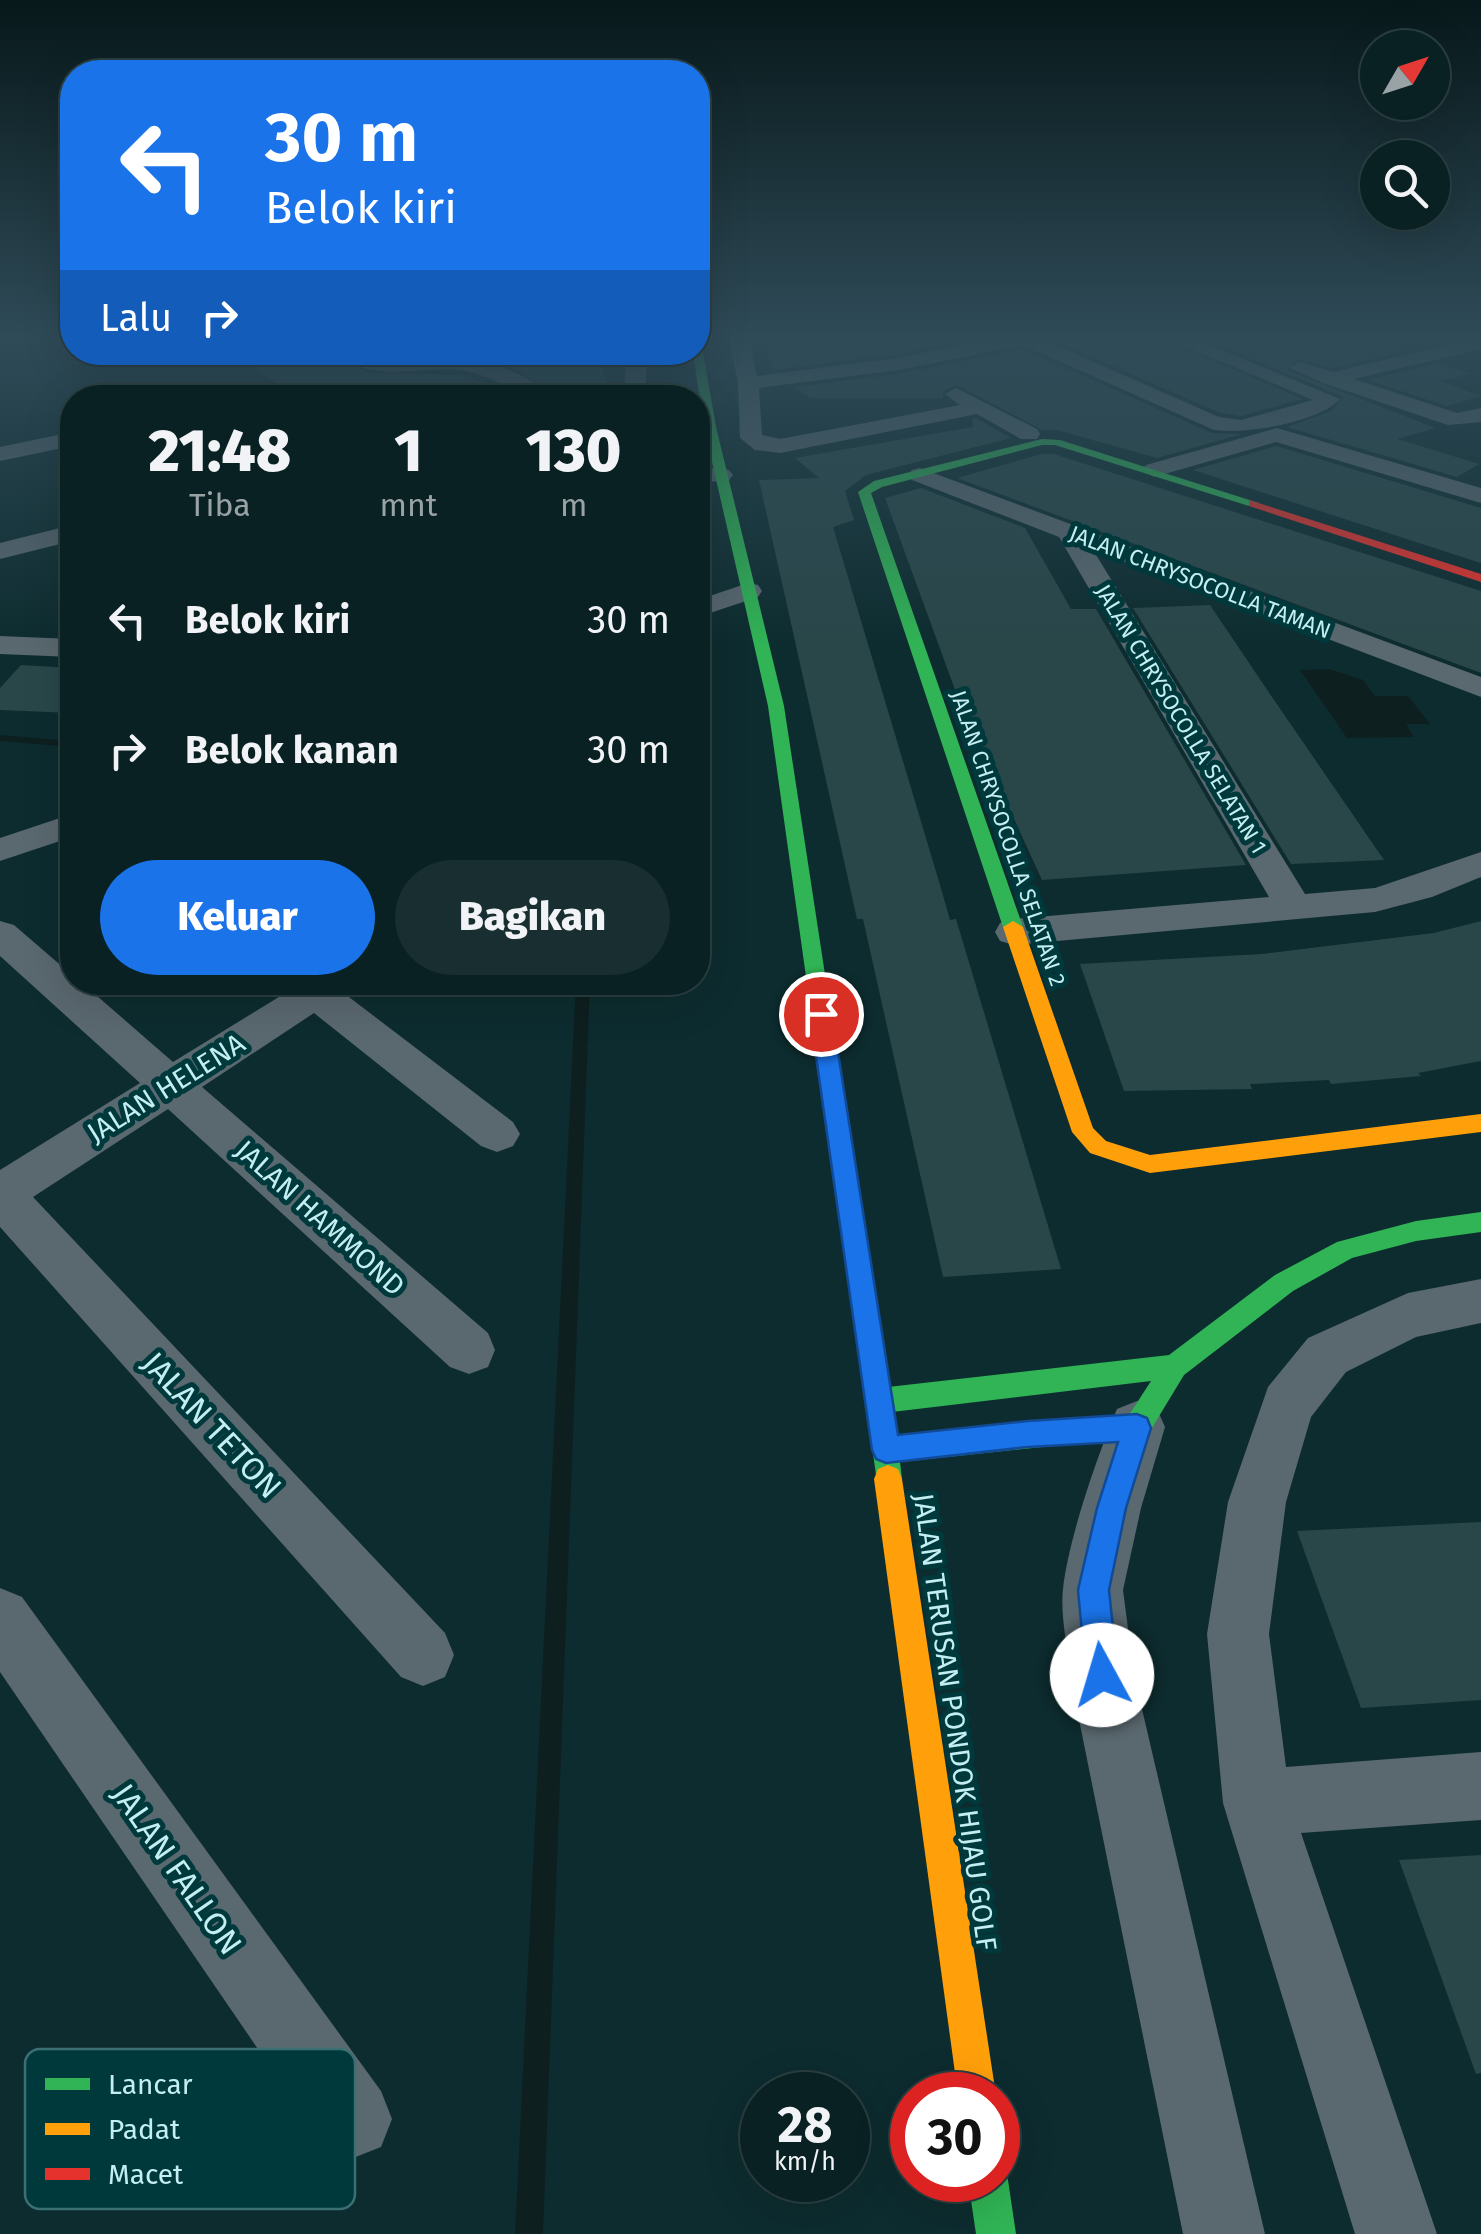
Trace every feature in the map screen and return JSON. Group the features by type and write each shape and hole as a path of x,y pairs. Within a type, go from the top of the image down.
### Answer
{"street":[{"path":"754,439 763,445 780,446 815,439"},
{"path":"1154,470 1262,439"},
{"path":"1292,439 1477,493"},
{"path":"0,454 60,442"},
{"path":"920,475 1042,442 1056,442 1154,470 1481,578"},
{"name":"JALAN CHRYSOCOLLA SELATAN 2","path":"920,475 866,489 1083,1132 1098,1147 1150,1164 1481,1124"},
{"name":"JALAN CHRYSOCOLLA TAMAN","path":"920,475 1481,688"},
{"name":"JALAN TERUSAN PONDOK HIJAU GOLF","path":"710,479 748,591 776,706 973,2072"},
{"name":"JALAN CHRYSOCOLLA SELATAN 1","path":"1069,532 1294,907"},
{"path":"0,550 60,536"},
{"path":"710,605 748,591"},
{"path":"0,644 60,647"},
{"path":"0,850 60,829"},
{"path":"1014,932 1375,900 1420,889 1481,863"},
{"name":"JALAN HAMMOND","path":"0,934 60,987"},
{"name":"JALAN HAMMOND","path":"69,995 468,1350"},
{"name":"JALAN HELENA","path":"0,1194 171,1086 304,995"},
{"path":"328,995 497,1134"},
{"name":"JALAN TETON","path":"0,1194 423,1655"},
{"path":"1224,2234 1102,1675 1093,1590 1112,1508 1137,1428 1175,1366 1284,1283 1346,1249 1416,1230 1481,1222"},
{"path":"1396,2234 1258,1803 1238,1634 1258,1502 1287,1405 1328,1356 1408,1316 1481,1301"},
{"path":"877,1401 1175,1366"},
{"path":"886,1450 1028,1434 1137,1428"},
{"name":"JALAN FALLON","path":"0,1619 304,2049"},
{"path":"1258,1803 1481,1786"},
{"path":"991,2202 996,2234"}],"shaded area":[{"path":"1329,669 1363,680 1375,696 1408,696 1430,724 1406,724 1414,737 1347,738 1300,670"}],"building":[{"path":"903,439 1006,439 866,475 845,491 854,520 833,527 950,920 956,919 1061,1269 943,1277 863,919 857,919 759,480 819,478 795,458"},
{"path":"1090,439 1223,439 1157,458"},
{"path":"1329,439 1398,439 1479,464 1457,477"},
{"path":"1276,446 1481,508 1481,563 1193,470"},
{"path":"1054,454 1481,591 1481,673 957,478"},
{"path":"921,488 1025,528 1071,609 1096,609 1246,865 1042,880 987,760 981,760 885,498"},
{"path":"1210,605 1384,860 1291,864 1133,608"},
{"path":"21,665 60,667 60,712 0,710 0,688"},
{"path":"1481,921 1481,1061 1418,1073 1421,1076 1331,1084 1329,1080 1250,1084 1252,1089 1124,1091 1080,964 1262,954 1434,933"},
{"path":"1481,1522 1481,1700 1361,1708 1297,1531"},
{"path":"1481,1855 1481,2073 1476,2074 1399,1860"}],"waterway":[{"path":"0,738 60,743"},
{"path":"529,2234 582,995"}],"traffic: fast":[{"path":"713,439 776,706 888,1479"},
{"path":"1013,927 864,492 878,484 1042,442 1056,442 1253,503"},
{"path":"886,1450 1137,1427 1175,1366 1284,1283 1346,1249 1416,1231 1481,1222"},
{"path":"877,1401 1175,1366"},
{"path":"991,2202 996,2234"}],"traffic: slow":[{"path":"1013,927 1083,1132 1098,1147 1150,1164 1481,1123"},
{"path":"888,1479 974,2072"}],"traffic: jam":[{"path":"1253,503 1481,578"}],"route":[{"path":"821,1014 886,1450 1028,1434 1137,1428 1112,1508 1093,1590 1102,1675"}]}
